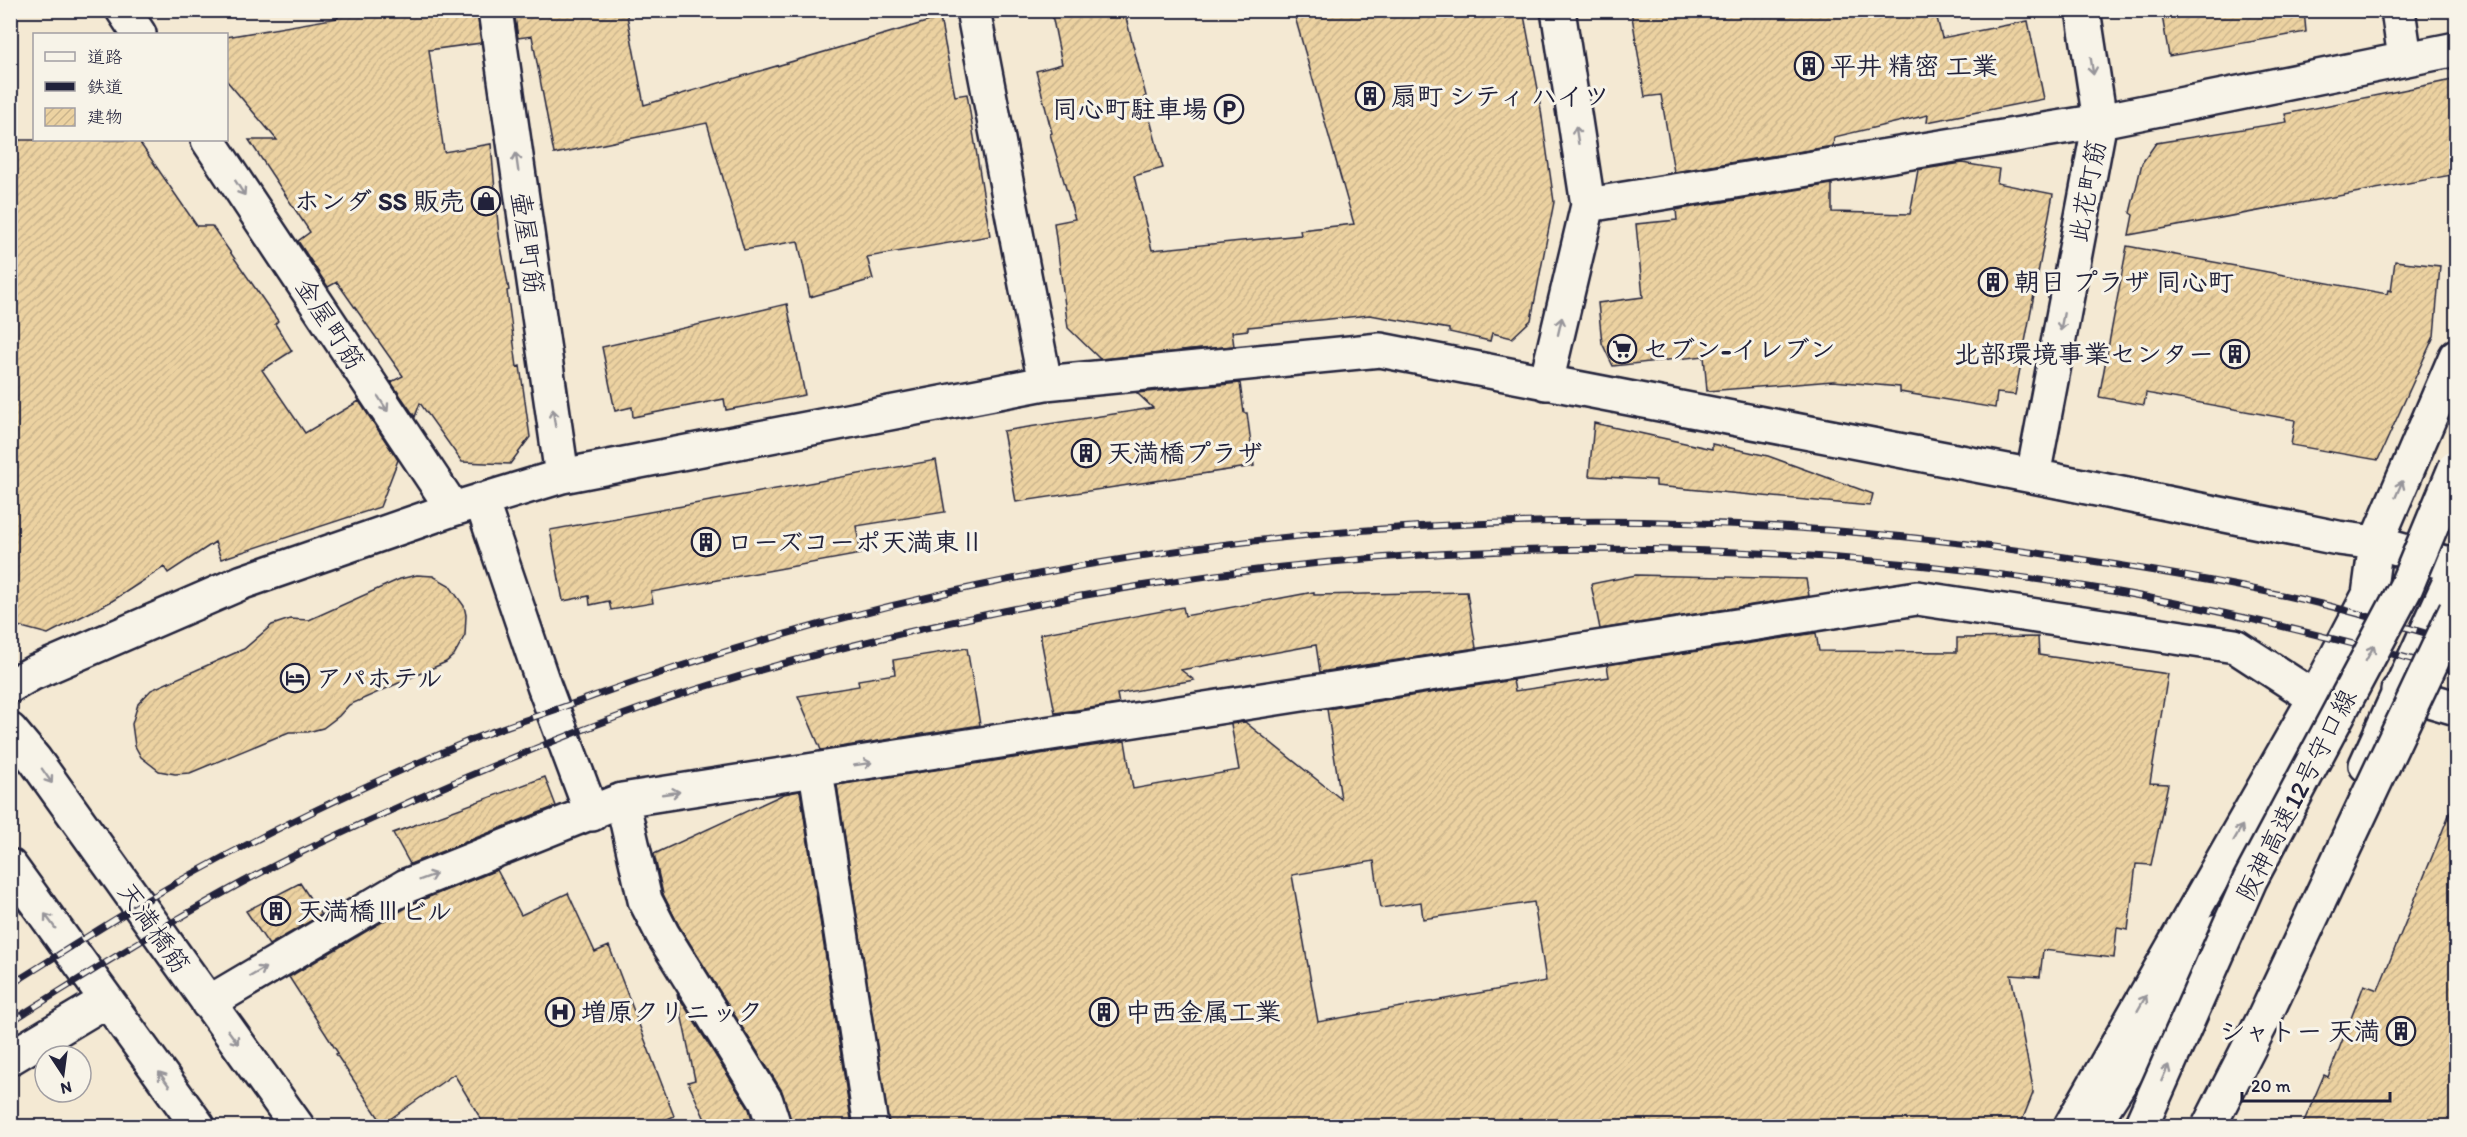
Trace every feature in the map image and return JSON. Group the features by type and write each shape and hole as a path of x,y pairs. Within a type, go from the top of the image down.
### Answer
{"main road":[{"path":"123,10 138,33"},
{"name":"壷屋町筋","path":"495,10 562,476"},
{"path":"973,10 1045,383"},
{"path":"1546,383 1588,205 1558,10"},
{"name":"此花町筋","path":"2033,476 2100,120 2083,10"},
{"path":"2397,10 2405,58"},
{"path":"1588,205 2100,120 2457,49"},
{"name":"金屋町筋","path":"209,141 467,505 544,686 592,814"},
{"path":"10,686 33,673 243,582 467,505 562,476 1045,383 1380,350 2033,476 2338,538 2376,543 2457,567 2398,692 2210,1126"},
{"path":"2071,1126 2315,698 2369,595 2376,543 2457,356"},
{"name":"阪神高速12号守口線","path":"2141,1126 2250,880 2406,586 2457,466"},
{"path":"208,1002 406,886 592,814 622,800 1917,598 2235,646 2315,698"},
{"path":"2210,1126 2265,1016 2457,610"},
{"path":"2398,692 2457,708"},
{"name":"天満橋筋","path":"10,730 35,760 297,1126"},
{"path":"816,771 871,1126"},
{"path":"622,800 645,900 663,935 766,1101 774,1126"},
{"path":"10,866 198,1126"},
{"path":"2092,1126 2250,880"},
{"path":"10,1058 107,1000"}],"building":[{"path":"337,10 477,10 481,43 429,50 444,152 491,144 499,236 509,290 507,291 517,367 520,366 530,437 510,464 462,462 420,403 415,417 391,382 403,376 337,282 328,287 298,241 310,232 249,140 277,140 228,82 228,37 338,18"},
{"path":"514,10 626,10 644,105 940,18 955,96 967,94 990,236 867,257 873,279 810,297 798,241 744,250 707,123 554,154 532,36 518,38"},
{"path":"1051,10 1124,10 1163,168 1134,176 1152,250 1301,235 1300,230 1354,224 1293,10 1523,10 1538,89 1554,202 1531,320 1512,338 1492,333 1490,341 1449,332 1449,329 1370,315 1248,327 1248,330 1232,332 1234,346 1100,359 1068,328 1054,223 1075,219 1050,134 1052,133 1036,71 1062,64"},
{"path":"1631,10 1935,10 1942,38 2028,21 2044,99 1927,122 1928,115 1834,137 1833,146 1674,172 1661,95 1645,97"},
{"path":"2161,10 2304,10 2306,32 2169,56"},
{"path":"2457,79 2457,174 2129,235 2133,215 2130,213 2142,163 2156,143 2287,122 2285,114"},
{"path":"10,140 139,141 197,226 212,226 278,321 275,324 292,351 262,370 305,433 359,401 398,460 380,507 221,559 215,542 168,573 164,567 112,601 48,634 10,624"},
{"path":"1962,163 1999,169 1997,183 2053,194 2015,395 1997,393 1995,408 1900,392 1900,387 1833,381 1707,391 1704,356 1613,366 1602,343 1598,303 1643,297 1636,224 1677,220 1676,210 1832,184 1832,212 1910,214 1918,170"},
{"name":"北部環境事業センター","path":"2127,246 2387,294 2388,290 2391,291 2395,261 2440,266 2434,336 2378,460 2291,445 2295,420 2146,393 2144,405 2099,397"},
{"path":"787,304 805,395 726,410 724,399 633,417 632,407 615,411 602,347"},
{"name":"天満橋プラザ","path":"1240,383 1244,413 1247,413 1254,466 1016,502 1003,431 1153,408 1137,393"},
{"path":"1594,423 1712,449 1712,444 1768,456 1873,494 1870,506 1656,486 1656,480 1589,476"},
{"name":"ローズコーポ天満東Ⅱ","path":"936,460 945,512 856,526 861,554 651,592 653,603 611,610 609,601 590,605 589,596 563,601 550,530"},
{"name":"アパホテル","path":"417,575 433,576 449,585 464,606 465,635 454,655 446,662 349,705 323,728 308,732 289,732 190,773 175,774 159,771 141,757 135,746 132,724 138,704 151,690 244,649 272,625 290,619 309,620 400,579"},
{"path":"1636,575 1806,579 1809,596 1600,629 1591,584"},
{"path":"1314,592 1314,595 1467,592 1476,648 1320,672 1316,645 1181,670 1194,680 1117,694 1119,704 1055,713 1040,634 1183,607 1185,616"},
{"path":"1816,633 1819,651 1957,652 1957,638 2038,637 2039,655 2168,674 2150,783 2168,784 2151,865 2136,864 2128,930 2117,928 2114,958 2043,950 2040,977 2011,975 2033,1088 2020,1126 889,1126 837,785 1125,741 1133,789 1239,770 1231,724 1245,722 1341,799 1327,709 1513,680 1515,691 1609,677 1607,665","holes":["1374,861 1381,908 1421,902 1423,919 1534,902 1546,981 1318,1022 1292,875"]},
{"path":"967,648 980,725 821,750 798,696 859,686 858,680 895,674 893,660"},
{"path":"545,777 556,806 410,864 393,833"},
{"path":"800,791 852,1126 792,1126 782,1091 679,926 663,894 654,854 784,794"},
{"path":"2455,800 2457,1126 2302,1126 2324,1075 2328,1077 2364,985 2378,990"},
{"path":"497,870 521,915 568,893 595,952 609,946 674,1116 653,1126 485,1126 454,1074 383,1124 336,1054 338,1053 289,977 414,903"},
{"name":"天満橋Ⅲビル","path":"300,883 321,915 269,945 246,911"},
{"path":"677,994 749,1109 754,1126 708,1126 688,1082 695,1080"}],"railway":[{"path":"10,985 172,885 298,818 488,733 770,638 948,593 1128,558 1310,535 1492,523 1676,522 1860,533 2044,554 2218,582 2321,604 2456,642"},
{"path":"10,1022 158,931 271,867 441,788 619,716 774,666 924,628 1100,593 1239,572 1379,558 1520,550 1660,550 1801,555 1942,567 2129,594 2270,624 2456,671"}],"place":[{"name":"平井 精密 工業","path":"1809,66"},
{"name":"扇町 シティ ハイツ","path":"1370,96"},
{"name":"同心町駐車場","path":"1229,109"},
{"name":"ホンダ SS 販売","path":"486,201"},
{"name":"朝日 プラザ 同心町","path":"1993,282"},
{"name":"セブン-イレブン","path":"1622,349"},
{"name":"北部環境事業センター","path":"2235,354"},
{"name":"天満橋プラザ","path":"1086,453"},
{"name":"ローズコーポ天満東Ⅱ","path":"706,542"},
{"name":"アパホテル","path":"295,678"},
{"name":"天満橋Ⅲビル","path":"276,911"},
{"name":"増原クリニック","path":"560,1012"},
{"name":"中西金属工業","path":"1104,1012"},
{"name":"シャトー 天満","path":"2401,1031"}]}
